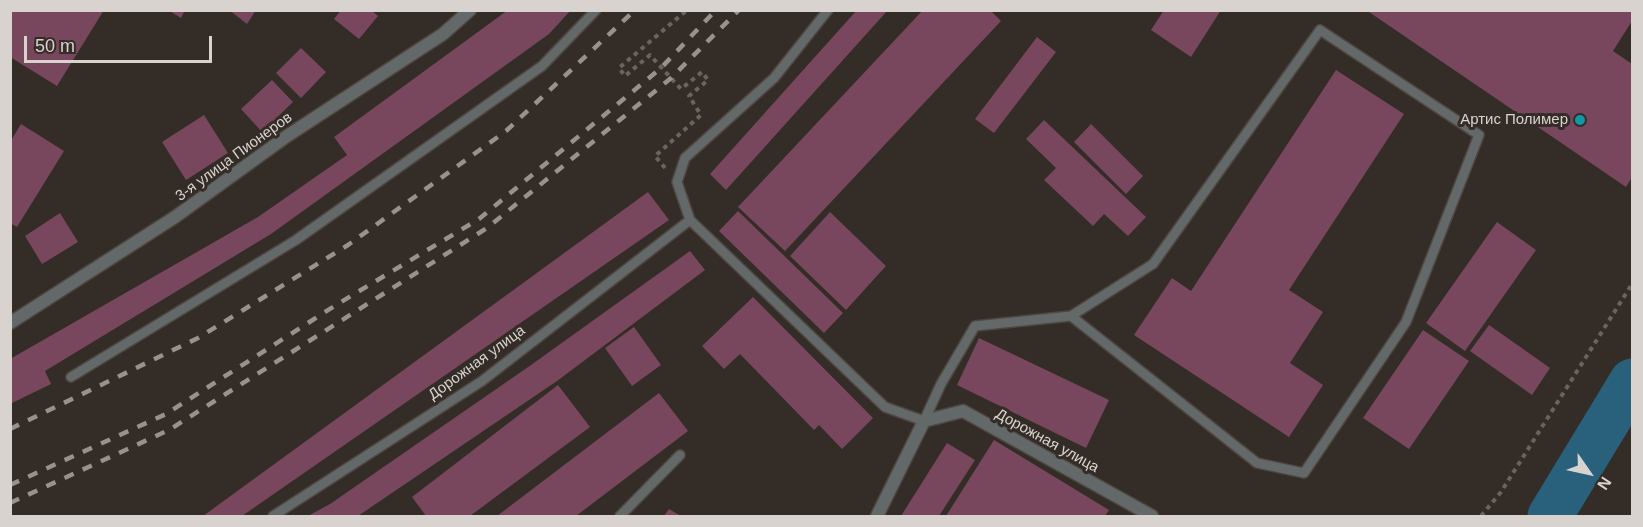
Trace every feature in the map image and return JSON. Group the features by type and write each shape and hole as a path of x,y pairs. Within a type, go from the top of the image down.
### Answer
{"street":[{"name":"3-я улица Пионеров","path":"10,323 176,218 287,136 443,34 471,10"},
{"name":"Дорожная улица","path":"924,421 963,411 1152,516"},
{"path":"877,516 924,421"}],"lane":[{"path":"71,377 296,240 542,66 596,10"},
{"path":"828,10 774,78 685,158 677,182 690,220 885,407 924,421 941,384 975,326 1071,316 1153,264 1320,30 1479,135 1406,322 1304,473 1257,463 1071,316"},
{"name":"Дорожная улица","path":"273,516 482,381 690,220"},
{"path":"620,516 680,455"}],"path":[{"path":"677,182 655,156 701,115 689,96 708,80 702,72 681,89 650,56 625,76 619,68 687,10"},
{"path":"1481,516 1501,492 1632,284"}],"building":[{"path":"10,10 104,10 57,86 10,57"},
{"path":"168,10 185,10 181,18"},
{"path":"229,10 256,10 247,24"},
{"path":"341,10 371,10 378,16 359,39 334,19"},
{"path":"508,10 571,10 549,34 271,234 45,371 51,384 10,404 10,359 258,217 347,155 334,137"},
{"path":"857,10 888,10 726,190 710,174"},
{"path":"923,10 990,10 1001,21 785,251 738,207"},
{"path":"1164,10 1221,10 1191,57 1151,30"},
{"name":"Артис Полимер","path":"1366,10 1632,10 1632,21 1613,51 1632,64 1632,177 1626,187"},
{"path":"1037,37 1056,52 994,133 975,119"},
{"path":"301,48 326,72 301,98 276,73"},
{"path":"1336,70 1404,114 1289,290 1323,312 1290,363 1323,385 1289,437 1134,335 1172,278 1191,291"},
{"path":"272,80 293,102 262,132 241,109"},
{"path":"204,115 228,153 186,180 162,142"},
{"path":"1044,120 1146,217 1128,236 1104,214 1093,226 1044,180 1056,168 1026,139"},
{"path":"21,124 64,151 17,227 10,223 10,142"},
{"path":"1091,124 1143,176 1126,194 1074,142"},
{"path":"648,192 669,220 242,516 203,516"},
{"path":"738,211 843,313 824,333 719,231"},
{"path":"830,212 886,266 846,310 790,256"},
{"path":"60,213 78,242 42,264 25,236"},
{"path":"1497,222 1536,250 1465,351 1426,323"},
{"path":"690,251 705,270 557,381 358,516 308,516 330,504 531,365"},
{"path":"753,297 873,418 842,449 819,425 814,430 740,354 724,369 702,346"},
{"path":"1489,325 1550,368 1532,395 1470,351"},
{"path":"634,327 661,365 632,386 605,348"},
{"path":"1423,330 1469,361 1409,449 1363,418"},
{"path":"979,338 1109,400 1086,448 957,385"},
{"path":"558,385 590,427 470,516 426,516 412,497"},
{"path":"659,393 688,431 576,516 497,516"},
{"path":"994,440 1109,510 1105,516 946,516"},
{"path":"947,443 975,460 939,516 901,516"},
{"path":"669,509 681,516 664,516"}],"waterway":[{"path":"1550,516 1632,381"}],"railway":[{"path":"10,429 198,338 348,245 506,131 635,10"},
{"path":"10,485 166,414 336,305 479,219 661,68 716,10"},
{"path":"10,503 169,430 487,228 670,79 739,10"}],"place":[{"name":"Артис Полимер","path":"1580,120"}]}
